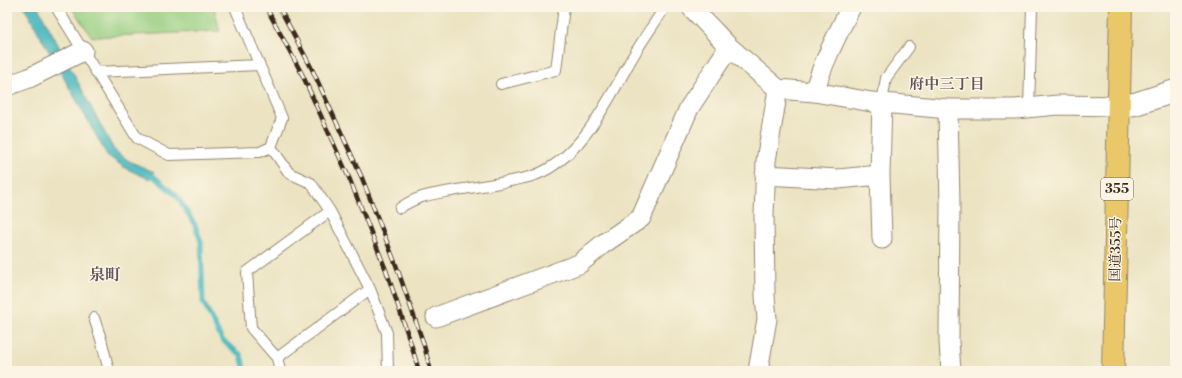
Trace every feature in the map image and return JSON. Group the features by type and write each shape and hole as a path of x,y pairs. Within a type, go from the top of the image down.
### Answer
{"highway":[{"name":"国道355号","path":"1113,371 1121,7"}],"street":[{"path":"691,7 729,47 778,89 814,92 882,103 948,109 1029,108 1058,105 1119,106 1135,104 1175,91"},
{"path":"814,92 820,73 834,40 851,7"},
{"path":"436,317 579,264 603,244 641,218 689,108 729,47"},
{"path":"7,86 29,78 83,50"},
{"path":"758,371 767,318 765,296 765,175 778,89"},
{"path":"882,103 880,175 882,240"},
{"path":"948,109 950,204 949,342 951,371"},
{"path":"765,175 838,179 880,175"}],"lane":[{"path":"56,7 137,138 169,155 260,152 271,147 282,118 234,7"},
{"path":"501,84 556,70 564,7"},
{"path":"400,208 409,201 439,192 529,177 559,160 581,139 604,108 633,56 665,7"},
{"path":"1029,108 1032,7"},
{"path":"882,103 886,78 909,47"},
{"path":"96,72 259,65"},
{"path":"271,147 289,173 311,183 330,211 370,289 387,333 388,371"},
{"path":"278,371 278,358 252,328 247,272 330,211"},
{"path":"278,358 370,289"},
{"path":"94,318 109,371"}],"green space":[{"path":"71,7 214,7 220,31 92,37"}],"water":[{"path":"24,7 38,7 114,150 129,161 154,172 149,179 125,168 107,155"}],"waterway":[{"path":"147,173 152,175 177,196 195,225 201,242 203,302 222,340 241,355 245,371"}],"railway":[{"path":"266,7 302,74 350,180 386,270 419,371"},
{"path":"279,7 312,69 362,178 396,265 423,342 431,371"}],"district":[{"name":"府中三丁目","path":"947,84"},
{"name":"泉町","path":"105,275"}]}
